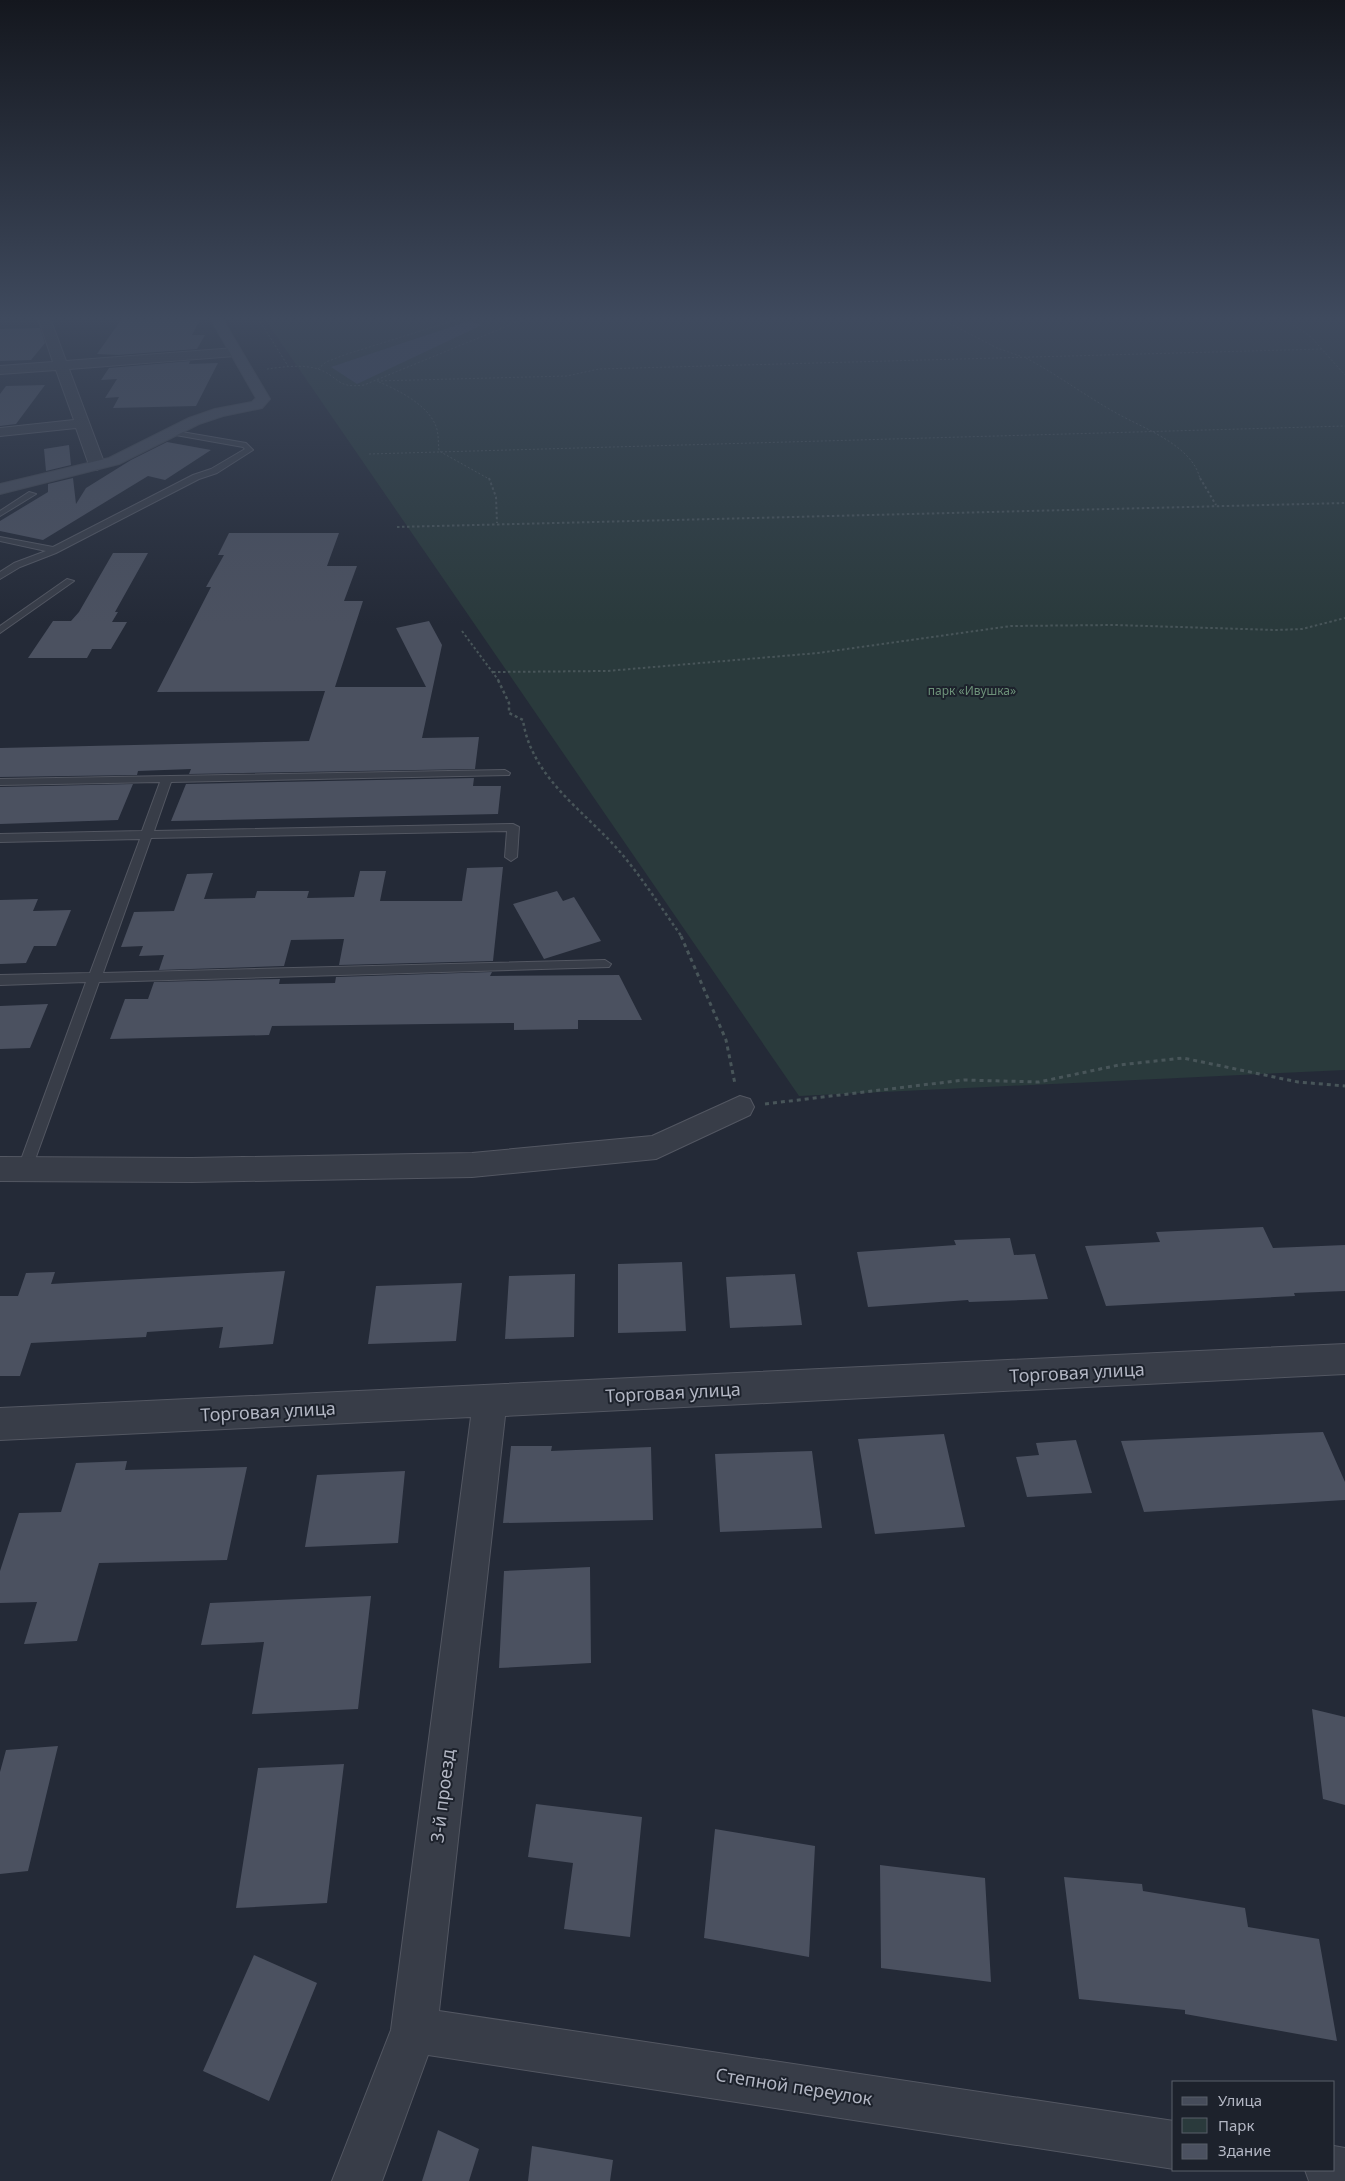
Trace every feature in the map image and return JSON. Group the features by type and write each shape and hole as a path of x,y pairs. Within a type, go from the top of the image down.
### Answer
{"street":[{"path":"0,489 129,456 198,420"},
{"path":"0,432 81,422 96,465"},
{"path":"12,1168 192,1170 472,1165 656,1147 740,1107"},
{"name":"Торговая улица","path":"0,1424 490,1402 1345,1359"},
{"name":"3-й проезд","path":"357,2181 414,2030 490,1402"},
{"name":"Степной переулок","path":"414,2030 1172,2144"}],"lane":[{"path":"0,576 17,565 54,550 196,477 214,471 249,450 246,445 173,432"},
{"path":"0,514 32,494"},
{"path":"0,539 54,550"},
{"path":"0,630 70,581"},
{"path":"0,782 505,773"},
{"path":"12,1168 93,979 167,779"},
{"path":"0,838 513,827 511,857"},
{"path":"0,980 605,964"}],"path":[{"path":"433,420 438,434 439,451"},
{"path":"1130,420 1156,432 1179,450 1198,469 1202,482 1216,506"},
{"path":"369,454 1345,426"},
{"path":"439,451 489,478 496,497 497,523"},
{"path":"397,528 497,523 1345,502"},
{"path":"492,672 607,672 818,653 1012,626 1115,625 1276,630 1302,629 1345,618"},
{"path":"462,631 492,672 511,703 509,713 523,720 525,734 536,758 560,790 621,853 683,938 726,1040 740,1107 964,1080 1039,1082 1119,1065 1183,1058 1298,1082 1345,1086"}],"green space":[{"name":"парк «Ивушка»","path":"334,420 1345,420 1345,1070 799,1096"}],"building":[{"path":"0,420 19,420 16,424 0,426"},
{"path":"167,442 211,450 165,480 148,476 43,540 0,531 0,521 48,492 48,484 73,478 76,504 86,488 131,460"},
{"path":"69,445 71,465 46,471 44,449"},
{"path":"229,533 339,533 327,566 357,566 344,601 363,601 335,687 426,687 396,628 429,621 442,645 422,738 479,737 475,769 189,774 191,769 138,771 137,775 0,777 0,748 309,741 325,691 157,692 211,587 206,587 224,555 218,555"},
{"path":"113,553 148,553 115,612 118,612 112,622 127,622 111,649 92,649 87,658 28,658 53,621 71,621 79,612"},
{"path":"474,778 473,786 501,786 498,814 171,821 186,784"},
{"path":"133,784 118,820 0,824 0,787"},
{"path":"503,867 493,961 339,965 344,939 291,940 284,966 159,970 164,955 139,956 143,946 121,947 134,912 174,911 187,874 213,873 204,899 255,898 257,891 309,891 307,898 354,897 360,871 386,871 380,901 462,901 467,868"},
{"path":"557,891 563,901 574,897 601,941 544,959 513,904"},
{"path":"38,899 33,911 71,910 56,946 34,946 26,963 0,964 0,900"},
{"path":"492,972 490,976 619,975 642,1020 578,1020 578,1029 514,1030 514,1023 272,1026 269,1035 110,1039 125,999 148,999 154,982 280,979 279,984 335,983 336,977"},
{"path":"48,1004 30,1048 0,1049 0,1006"},
{"path":"1263,1227 1273,1248 1345,1245 1345,1291 1294,1293 1295,1296 1106,1306 1085,1246 1160,1242 1156,1232"},
{"path":"1010,1238 1014,1255 1035,1254 1048,1299 969,1302 968,1300 868,1307 857,1252 956,1245 954,1240"},
{"path":"682,1262 686,1331 618,1333 618,1264"},
{"path":"285,1271 273,1344 219,1348 223,1327 147,1332 146,1337 31,1343 20,1376 0,1376 0,1296 18,1296 26,1273 55,1272 51,1284"},
{"path":"575,1274 574,1337 505,1339 509,1276"},
{"path":"795,1274 802,1325 730,1328 726,1277"},
{"path":"462,1283 456,1341 368,1344 376,1286"},
{"path":"1323,1432 1345,1482 1345,1500 1144,1512 1121,1441"},
{"path":"944,1434 965,1527 875,1534 858,1439"},
{"path":"1076,1440 1092,1493 1027,1497 1016,1457 1039,1455 1036,1443"},
{"path":"511,1446 552,1446 551,1451 651,1447 653,1520 503,1523"},
{"path":"812,1451 822,1528 720,1532 715,1454"},
{"path":"127,1461 125,1470 247,1467 227,1560 99,1563 77,1641 24,1644 37,1602 0,1603 0,1571 19,1513 61,1512 76,1463"},
{"path":"405,1471 398,1543 305,1547 317,1475"},
{"path":"590,1567 591,1663 499,1668 504,1571"},
{"path":"371,1596 358,1709 252,1714 264,1642 201,1645 210,1603"},
{"path":"1312,1709 1345,1717 1345,1805 1323,1799"},
{"path":"58,1746 28,1871 0,1874 0,1772 6,1750"},
{"path":"344,1764 327,1903 236,1908 258,1768"},
{"path":"536,1804 642,1817 630,1937 564,1929 573,1863 528,1857"},
{"path":"715,1829 815,1846 809,1957 704,1938"},
{"path":"880,1865 985,1878 991,1982 881,1968"},
{"path":"1064,1877 1142,1884 1143,1891 1245,1908 1248,1927 1319,1939 1337,2041 1185,2014 1185,2010 1079,1999"},
{"path":"254,1955 317,1983 269,2101 203,2071"},
{"path":"438,2130 479,2149 469,2181 422,2181"},
{"path":"532,2146 613,2160 610,2181 528,2181"}]}
